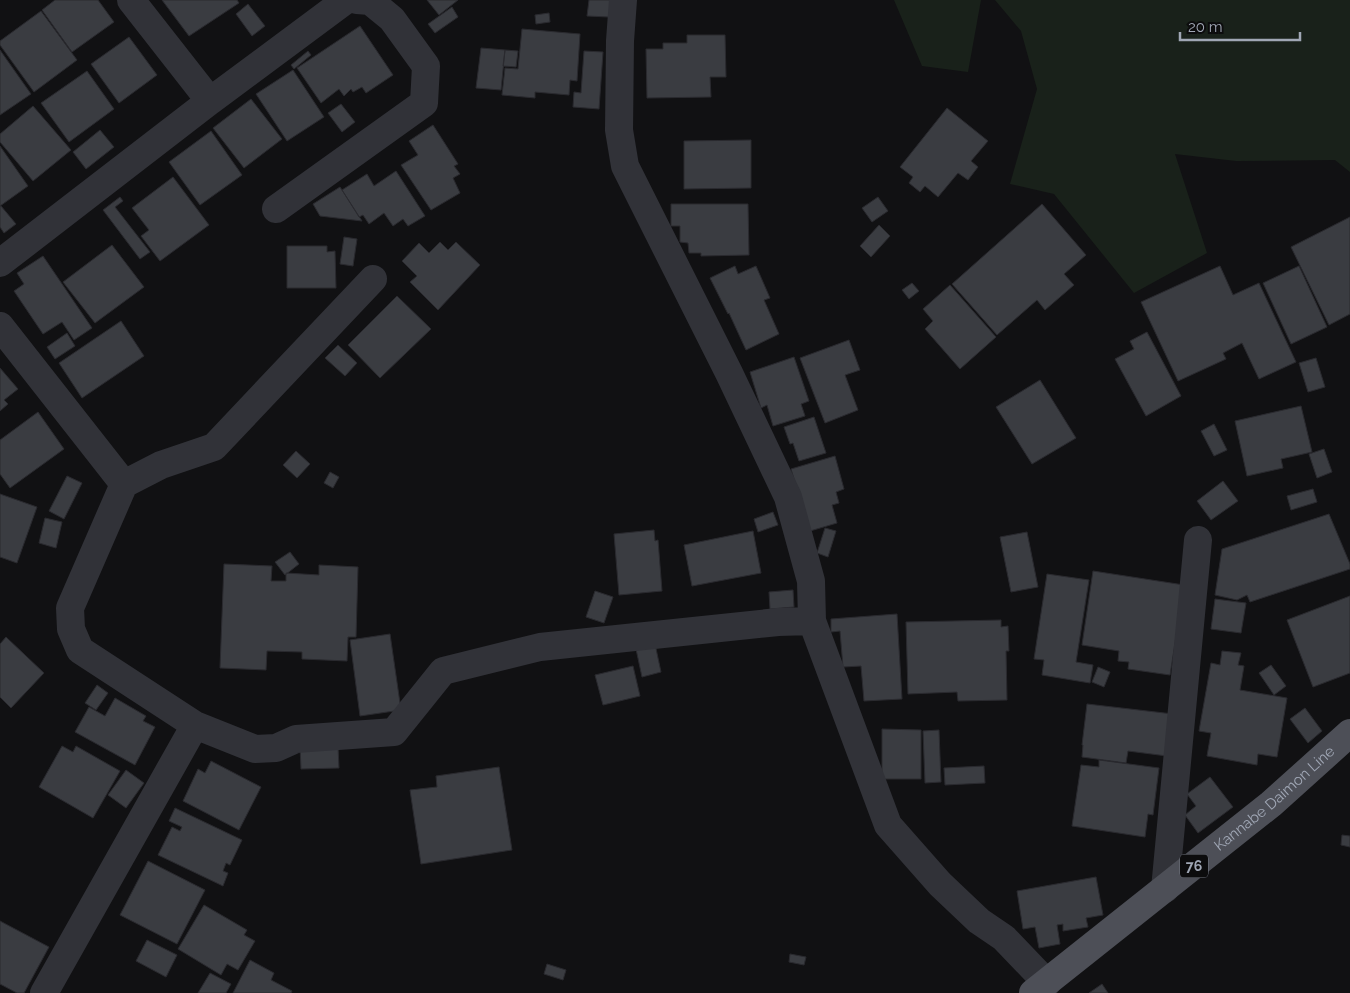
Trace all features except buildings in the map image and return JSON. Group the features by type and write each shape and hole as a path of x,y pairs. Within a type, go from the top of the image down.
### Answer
{"main road":[{"name":"Kannabe Daimon Line","path":"1040,988 1271,804 1350,733"}],"street":[{"path":"131,0 210,101"},
{"path":"0,263 210,101 346,0"},
{"path":"276,209 424,103 426,66 392,19 370,1 357,0"},
{"path":"623,0 619,130 625,166 725,364 788,498 811,581 812,621 888,825 940,884 979,920 1004,938 1040,988"},
{"path":"373,278 214,447 161,465 124,484 70,608 71,629 80,650 195,725 255,749 276,748 296,739 394,732 443,671 540,647 778,622 812,621"},
{"path":"0,326 124,484"},
{"path":"1165,889 1198,540"},
{"path":"44,993 195,725"}],"shaded area":[{"path":"894,0 981,0 968,72 922,66"},
{"path":"995,0 1350,0 1350,172 1335,160 1236,161 1175,154 1207,253 1134,293 1054,194 1010,184 1037,89 1021,31"}]}
